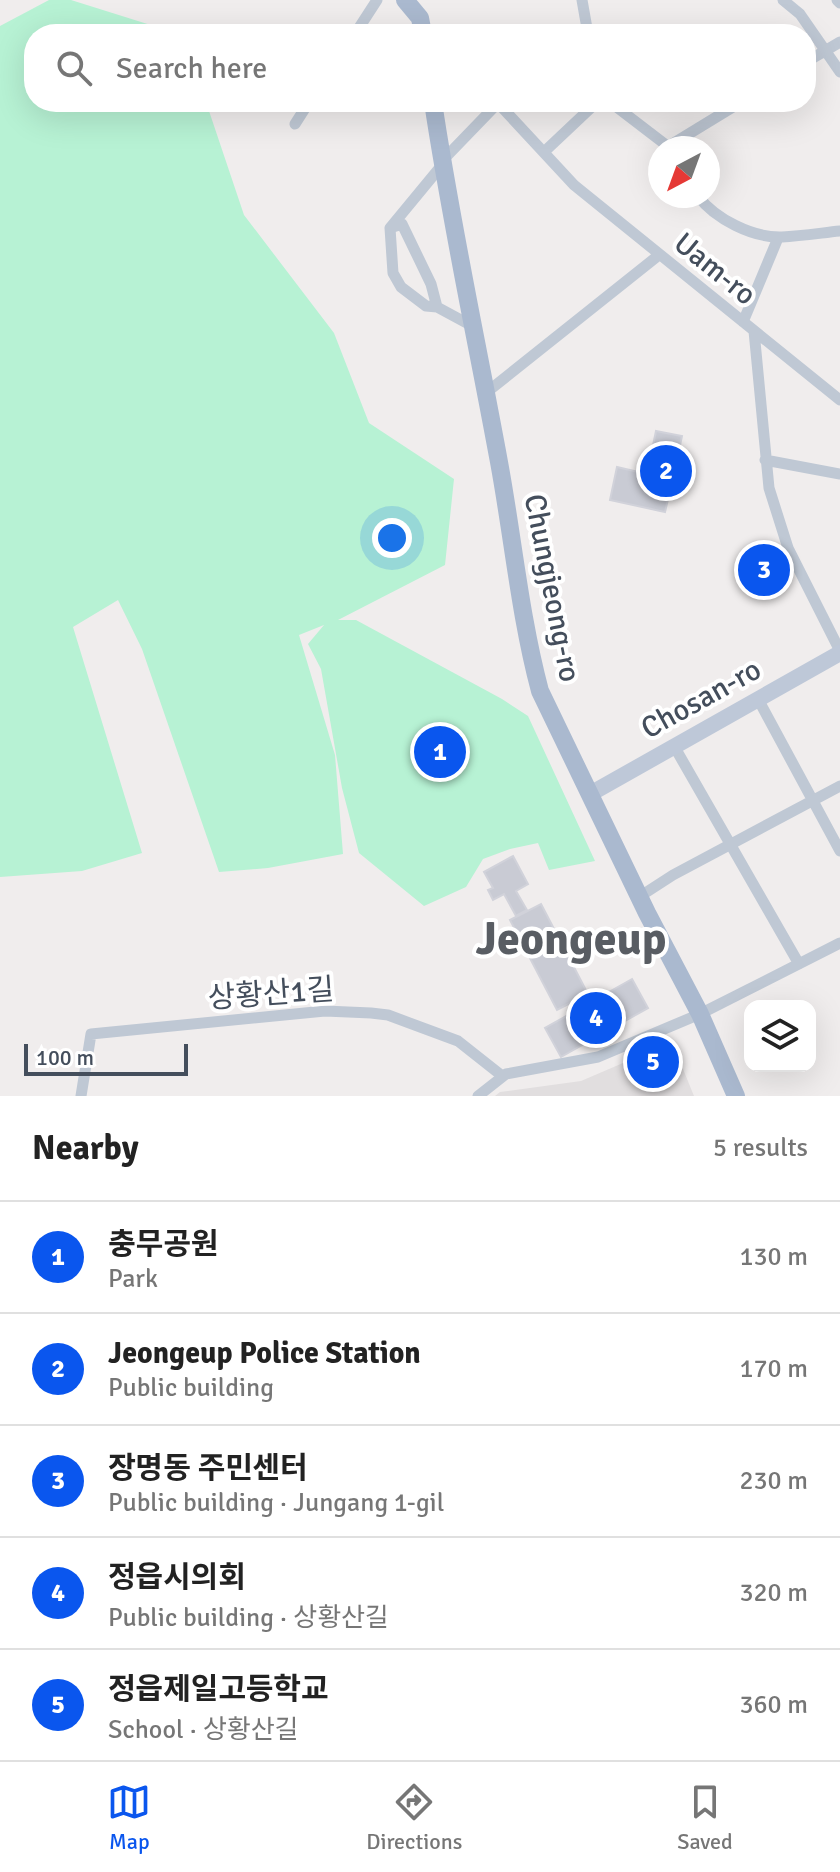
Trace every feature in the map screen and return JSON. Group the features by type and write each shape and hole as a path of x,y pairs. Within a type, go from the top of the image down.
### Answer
{"main road":[{"path":"405,0 420,24"},
{"name":"Chungjeong-ro","path":"434,112 540,691 639,897 700,1014 736,1096"}],"street":[{"path":"361,24 377,0"},
{"path":"582,0 586,24"},
{"path":"783,0 807,24"},
{"path":"816,37 840,72"},
{"path":"816,56 840,42"},
{"path":"295,124 303,112"},
{"path":"474,327 437,307 426,306 401,287 393,273 390,228 442,163 489,112"},
{"name":"Uam-ro","path":"506,112 574,185 840,400"},
{"path":"544,152 586,112"},
{"path":"623,112 655,136"},
{"path":"687,136 725,112"},
{"path":"707,208 734,226 778,238 840,231"},
{"path":"390,228 402,224 431,284 437,307"},
{"path":"743,322 778,238"},
{"path":"487,392 659,255"},
{"path":"754,331 769,488 788,548 840,652"},
{"path":"765,460 840,474"},
{"name":"Chosan-ro","path":"590,794 840,652"},
{"path":"758,699 840,851"},
{"path":"674,746 799,964"},
{"path":"639,897 673,875 840,786"},
{"path":"478,1096 501,1075 598,1057 700,1014 840,943"},
{"name":"상황산1길","path":"81,1096 91,1034 325,1011 388,1015 433,1030 458,1041 501,1075"}],"shaded area":[{"path":"672,1042 694,1096 495,1096 500,1092 581,1081"}],"green space":[{"path":"49,0 71,0 147,24 24,24 24,112 209,112 244,215 334,333 369,423 454,479 445,565 338,620 356,620 528,716 595,861 549,870 538,843 510,849 483,859 466,887 424,906 359,853 342,788 321,669 308,644 324,625 299,635 335,755 343,854 268,868 219,872 142,649 118,600 73,627 142,853 82,871 0,877 0,26"}],"building":[{"path":"656,431 682,436 676,464 685,466 681,484 672,482 665,512 610,500 617,467 647,474"},
{"path":"513,856 528,884 516,891 527,910 516,916 504,894 493,900 488,890 493,888 484,872"},
{"path":"541,904 588,994 557,1010 510,920"},
{"path":"632,979 648,1008 561,1057 545,1028"}],"place":[{"name":"Jeongeup Police Station","path":"666,471"},
{"name":"장명동 주민센터","path":"764,570"},
{"name":"충무공원","path":"440,752"},
{"name":"정읍시의회","path":"596,1018"},
{"name":"정읍제일고등학교","path":"653,1062"}],"district":[{"name":"Jeongeup","path":"571,939"}]}
